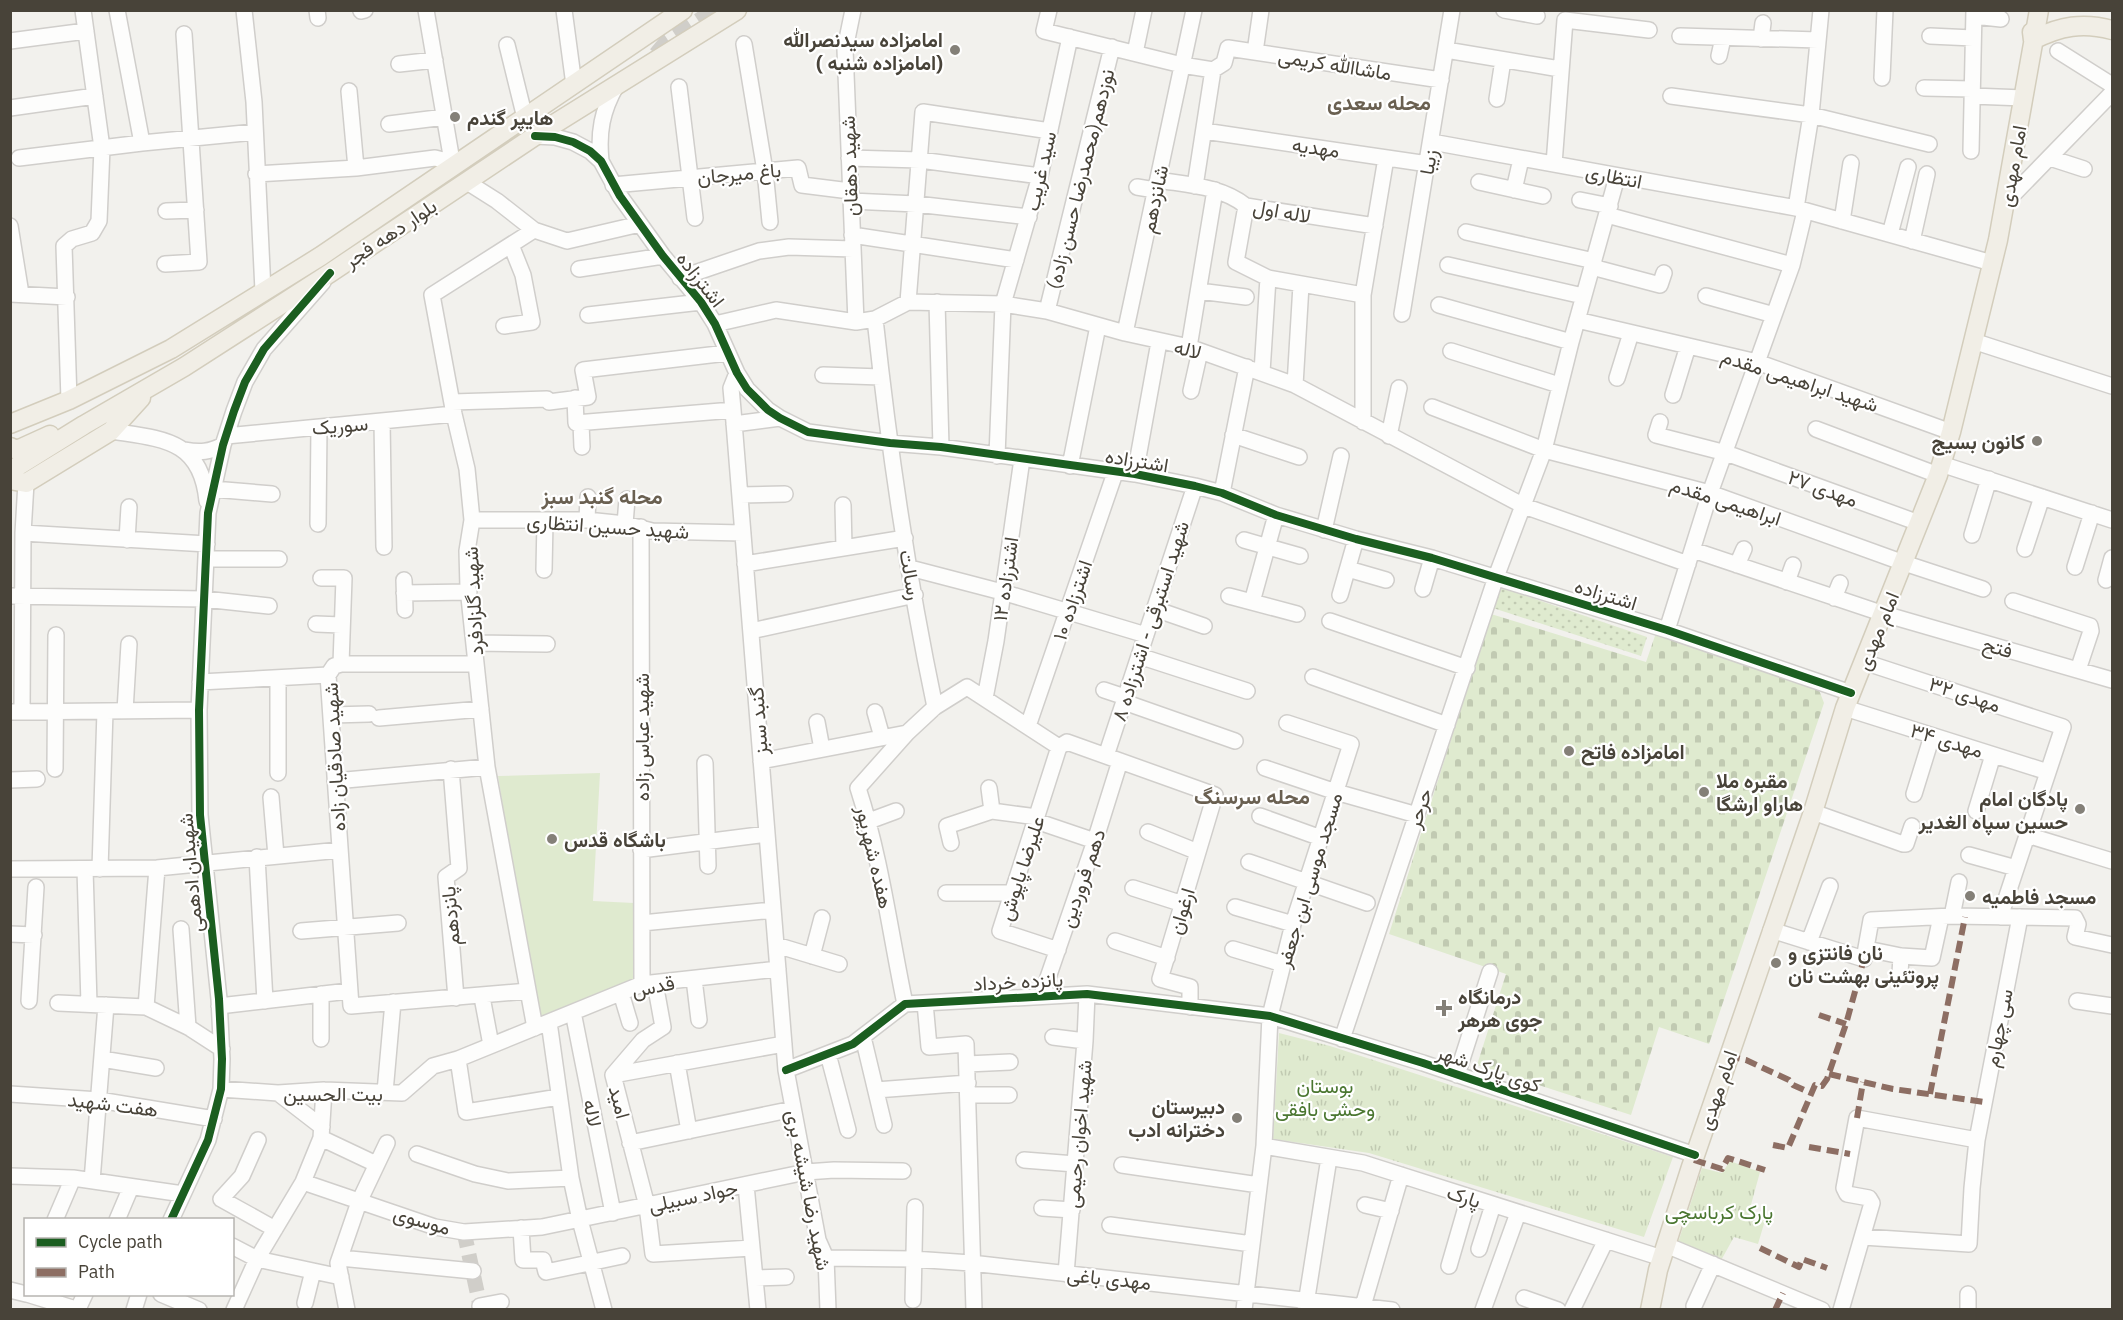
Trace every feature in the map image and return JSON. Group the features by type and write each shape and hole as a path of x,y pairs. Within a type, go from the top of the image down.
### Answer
{"main road":[{"name":"بلوار دهه فجر","path":"10,471 84,425 184,368 535,136 737,10"},
{"path":"2030,10 2034,40 2066,27 2080,25 2112,30"},
{"name":"امام مهدی","path":"1650,1310 1664,1252 1695,1155 1813,812 1848,701 1904,563 1951,432 2006,203 2038,10"},
{"path":"2091,10 2112,24"},
{"name":"بلوار دهه فجر","path":"11,425 69,400 171,349 321,256 574,85 677,12"},
{"path":"18,481 111,431 153,385"},
{"path":"10,447 17,450 49,435 84,425"}],"street":[{"path":"69,400 64,246 72,239 92,232 99,221 102,148 83,10"},
{"path":"117,10 142,143"},
{"path":"244,10 255,132 263,291"},
{"path":"426,10 453,167"},
{"path":"564,10 574,85"},
{"name":"شهید دهقان","path":"846,326 853,242 845,49 853,10"},
{"path":"1049,10 1044,31 1182,65 1214,70 1195,186"},
{"path":"1135,53 1144,10"},
{"name":"شانزدهم","path":"1125,333 1194,10"},
{"path":"1255,52 1261,10"},
{"name":"زیبا","path":"1402,314 1452,10"},
{"path":"1504,10 1537,16"},
{"path":"1667,630 1710,493 1792,265 1801,210 1821,10"},
{"path":"1882,78 1885,10"},
{"path":"1971,152 1974,13 2001,19"},
{"path":"1554,164 1565,20 1649,30"},
{"path":"1761,39 1763,23"},
{"path":"10,41 86,31"},
{"path":"165,264 199,262 184,34"},
{"path":"1680,36 1761,39 1782,46 1818,40"},
{"path":"1930,36 1974,38"},
{"name":"سید غریب","path":"996,456 1003,304 1040,176 1070,37"},
{"path":"1719,56 1723,38"},
{"path":"507,45 525,118"},
{"path":"744,45 765,171 770,222"},
{"name":"نوزدهم(محمدرضا حسن زاده)","path":"1047,311 1112,47"},
{"name":"ماشاالله کریمی","path":"1214,70 1224,63 1228,48 1441,80"},
{"path":"1446,50 1560,69"},
{"path":"2058,51 2112,85"},
{"path":"399,64 435,60"},
{"path":"1497,99 1503,60"},
{"path":"602,161 599,141 601,122 616,86"},
{"path":"679,87 695,218"},
{"path":"1924,88 2024,98"},
{"path":"350,91 356,168"},
{"path":"2006,203 2112,93"},
{"path":"10,108 95,96"},
{"path":"1671,96 1811,115 1929,144"},
{"path":"715,324 776,310 846,326 875,320 908,302 924,112 1050,131"},
{"path":"389,124 445,117"},
{"name":"مهدیه","path":"1204,131 1428,164"},
{"path":"19,158 255,132"},
{"name":"اشترزاده","path":"535,136 555,137 573,142 602,161 614,185 640,224 701,302 715,324 727,353 747,389 768,410 808,432 941,447 1135,474 1195,486 1324,530 1432,558 1667,630 1848,701"},
{"name":"انتظاری","path":"1432,142 1801,210 1992,263"},
{"path":"256,174 356,168 435,158 444,160 453,167"},
{"path":"849,158 920,160 1040,176"},
{"path":"1363,422 1363,295 1386,158"},
{"path":"2050,158 2084,169"},
{"path":"1514,190 1521,159"},
{"path":"1842,221 1851,163"},
{"path":"1890,234 1908,167"},
{"name":"باغ میرجان","path":"614,185 798,168 802,185 851,196"},
{"path":"1912,241 1927,174"},
{"name":"حرحر","path":"1342,1039 1496,577 1544,450 1559,385 1617,177"},
{"path":"467,182 534,230 567,241 640,224"},
{"path":"1479,182 1543,196"},
{"name":"لاله اول","path":"1137,187 1195,186 1233,196 1246,206 1375,226"},
{"path":"1191,390 1199,291 1215,190"},
{"path":"851,196 1029,217"},
{"path":"1580,200 1608,211 1792,265"},
{"path":"1246,206 1236,262 1268,278 1363,295"},
{"path":"166,212 196,210"},
{"path":"10,226 16,294 66,297"},
{"name":"شهید گلزادفرد","path":"534,230 432,295 467,469 472,520 466,551 487,767 528,992 542,1025 560,1097 571,1178 604,1310"},
{"path":"1466,232 1593,264 1660,285 1664,273"},
{"path":"680,278 759,252 853,242 913,243 1016,260"},
{"path":"504,326 532,322 523,275 511,245"},
{"path":"579,269 663,256"},
{"path":"1448,265 1583,296"},
{"path":"208,513 225,441 245,382 264,349 330,273"},
{"path":"1262,372 1268,278"},
{"path":"1295,385 1301,285"},
{"path":"1199,291 1246,297"},
{"path":"1706,296 1774,315"},
{"path":"588,315 701,302"},
{"name":"لاله","path":"908,302 1003,304 1047,311 1159,342 1194,349 1295,385 1524,506 1690,557"},
{"path":"937,302 941,447"},
{"path":"1439,305 1571,342"},
{"name":"رسالت","path":"875,320 890,443 935,707"},
{"name":"شهید ابراهیمی مقدم","path":"1577,320 1757,362 1951,432"},
{"path":"1070,466 1098,326"},
{"path":"1617,378 1631,333"},
{"path":"1973,341 2112,386"},
{"path":"1135,474 1159,342"},
{"path":"1673,395 1688,346"},
{"path":"1451,351 1559,385"},
{"path":"727,353 583,370 588,397 575,398 576,423 733,417 780,418"},
{"path":"1222,494 1247,368"},
{"name":"گنبد سبز","path":"738,374 731,388 786,1070"},
{"path":"823,375 881,377"},
{"path":"1389,436 1399,388"},
{"name":"سوریک","path":"185,450 198,453 211,451 225,441 319,427 382,421 453,408 575,398"},
{"name":"ابراهیمی مقدم","path":"1432,408 1544,450 1710,493 1983,589"},
{"path":"382,421 384,547"},
{"name":"مهدی ۲۷","path":"1660,422 1656,435 1726,453 1919,523"},
{"path":"581,423 582,447"},
{"path":"318,524 319,427"},
{"path":"1816,429 1939,470 1989,479 2112,519"},
{"path":"111,431 163,441 185,450 199,468 206,490 208,513"},
{"path":"1233,435 1299,457"},
{"path":"1324,530 1341,456"},
{"name":"اشترزاده ۱۲","path":"985,698 996,640 1022,459"},
{"name":"اشترزاده ۱۰","path":"1028,726 1115,473"},
{"path":"1972,535 1989,479"},
{"path":"18,481 23,533 16,595 16,711 199,710"},
{"name":"شهید استبرقی - اشترزاده ۸","path":"1113,758 1124,700 1195,486"},
{"path":"213,489 272,494"},
{"path":"740,495 785,495"},
{"path":"587,520 588,497"},
{"path":"2025,549 2042,497"},
{"path":"625,524 627,499"},
{"path":"843,505 844,548"},
{"path":"127,540 129,507"},
{"name":"شهیدان ادهمی","path":"176,1218 183,1194 208,1140 221,1089 222,1049 219,1006 200,816 199,710 208,513"},
{"path":"2075,567 2092,513"},
{"path":"1252,602 1276,515"},
{"name":"شهید حسین انتظاری","path":"472,520 587,520 641,526 652,531 743,533"},
{"path":"544,570 545,521"},
{"name":"شهید عباس زاده","path":"641,526 642,922 648,983"},
{"path":"23,533 127,540 206,552 279,559"},
{"path":"745,564 905,538"},
{"path":"1340,595 1356,539"},
{"path":"1244,540 1300,556"},
{"path":"1737,565 1744,549"},
{"name":"فتح","path":"1690,557 1737,565 1884,614 2112,680"},
{"path":"1423,589 1432,558"},
{"path":"2106,580 2112,558"},
{"path":"1786,582 1792,565"},
{"path":"910,568 1146,634"},
{"path":"1348,569 1386,580"},
{"path":"321,578 344,578 341,664"},
{"path":"1834,598 1840,583"},
{"path":"405,610 404,587 469,592"},
{"path":"16,595 204,599 269,606"},
{"path":"751,631 915,595"},
{"path":"1229,596 1296,614"},
{"path":"2013,601 2090,626 2091,630 2078,670"},
{"path":"1155,609 1204,626"},
{"path":"1330,621 1467,668"},
{"path":"316,624 342,625"},
{"path":"55,769 56,635"},
{"path":"474,643 547,644"},
{"path":"125,711 129,644"},
{"path":"1139,656 1247,691"},
{"name":"مهدی ۳۲","path":"1864,662 2062,725 2063,728 2048,772"},
{"name":"شهید صادقیان زاده","path":"349,991 328,675 334,666 341,664 476,664"},
{"path":"200,682 328,675"},
{"path":"1313,677 1447,725"},
{"path":"278,678 278,773"},
{"name":"هفده شهریور","path":"905,1004 869,821 858,788 907,733 935,707 967,687 1059,747"},
{"path":"1104,690 1124,700 1235,741"},
{"name":"مهدی ۳۴","path":"1848,701 1932,736 2048,772"},
{"path":"331,714 374,716 481,709"},
{"path":"89,1004 93,869 105,711"},
{"path":"875,711 882,738"},
{"path":"817,722 822,749"},
{"name":"مسجد موسی ابن جعفر","path":"1244,1310 1264,1146 1270,1016 1293,924 1351,744 1287,723"},
{"path":"761,761 907,733"},
{"path":"1914,795 1932,736"},
{"path":"1059,747 1068,742 1113,758"},
{"name":"علیرضا پاپوش","path":"1058,950 1000,931 1059,747"},
{"path":"1976,812 1993,755"},
{"name":"ارغوان","path":"1113,758 1215,795 1160,979 1190,987 1190,1007"},
{"name":"دهم فروردین","path":"1042,995 1095,841 1113,758"},
{"path":"705,763 708,866"},
{"path":"335,781 487,767"},
{"path":"1265,768 1336,792 1417,814"},
{"name":"پانزدهم","path":"451,770 459,868 446,877 456,998"},
{"path":"2000,917 2048,772"},
{"path":"10,780 36,779"},
{"path":"989,788 992,811"},
{"path":"271,797 276,856"},
{"path":"869,821 896,811"},
{"path":"951,843 947,826 992,811 1037,819 1095,841"},
{"path":"1813,812 1903,844 1912,826"},
{"path":"1260,816 1321,838"},
{"path":"1148,832 1198,852"},
{"path":"641,850 767,834"},
{"path":"2027,835 2112,861"},
{"path":"10,869 157,868 340,850"},
{"path":"1969,855 2016,868"},
{"path":"256,857 265,1001"},
{"path":"1248,862 1367,903"},
{"path":"146,1007 157,868"},
{"path":"1867,949 1901,956 1930,959 1934,957 1959,882"},
{"path":"1809,942 1830,886"},
{"path":"29,1001 36,887"},
{"path":"1133,888 1183,904"},
{"path":"946,893 1014,893"},
{"path":"1235,907 1293,924"},
{"path":"642,922 773,909"},
{"path":"1772,930 1864,959 1871,920 1947,917 2075,918 2078,921 2076,937 2112,945"},
{"name":"سی چهارم","path":"1863,1237 1969,1244 1977,1140 2020,917"},
{"path":"812,956 822,918"},
{"path":"301,931 398,922"},
{"path":"181,929 188,1027"},
{"path":"10,934 34,935"},
{"path":"1115,941 1167,958"},
{"path":"776,945 839,964"},
{"path":"1233,949 1283,964"},
{"path":"1900,974 1901,956"},
{"name":"قدس","path":"542,1025 648,983 778,969"},
{"path":"1457,1075 1490,972"},
{"path":"694,979 699,1020"},
{"name":"امید","path":"648,983 663,1027 643,1040 613,1075 647,1206 653,1254 753,1248"},
{"path":"219,1006 349,991 351,1006 528,992"},
{"path":"621,993 630,1023"},
{"path":"321,994 321,1039"},
{"name":"پانزده خرداد","path":"905,1004 1087,994 1270,1016"},
{"name":"شهید اخوان رحیمی","path":"1066,1274 1087,994"},
{"path":"482,996 491,1045"},
{"path":"2077,1001 2112,1006"},
{"path":"385,1092 393,1002"},
{"path":"925,1002 929,1047 966,1044 974,1310"},
{"path":"58,1003 146,1007 188,1027 222,1049"},
{"path":"786,1070 853,1044 905,1004"},
{"path":"92,1181 106,1005"},
{"name":"لاله","path":"573,1012 613,1213"},
{"name":"کوی پارک شهر","path":"1270,1016 1457,1075 1695,1155"},
{"name":"بیت الحسین","path":"221,1089 278,1093 324,1090 402,1093 433,1066 458,1059 542,1025"},
{"path":"862,1037 884,1125"},
{"path":"1053,1037 1085,1041"},
{"path":"613,1075 784,1044"},
{"path":"828,1054 848,1130"},
{"path":"102,1059 156,1068"},
{"path":"458,1059 466,1112 560,1097"},
{"path":"967,1064 1010,1062"},
{"path":"677,1063 689,1131"},
{"name":"شهید رضا شیشه بری","path":"786,1070 818,1240 826,1258 828,1310"},
{"path":"876,1090 968,1089 1010,1095"},
{"path":"234,1310 257,1259 303,1182 322,1132 324,1090"},
{"path":"278,1093 322,1132 376,1164"},
{"name":"هفت شهید","path":"10,1094 99,1100 214,1119"},
{"path":"630,1143 793,1109"},
{"path":"1841,1310 1872,1203 1871,1200 1847,1194 1844,1188 1857,1118 1977,1140"},
{"path":"258,1140 242,1176 221,1198 275,1228"},
{"path":"346,1310 338,1263 359,1202 387,1143"},
{"name":"پارک","path":"1264,1146 1363,1162 1606,1240 1713,1263 1822,1310"},
{"path":"417,1154 475,1174 508,1180 571,1178"},
{"path":"1306,1304 1329,1158"},
{"path":"1024,1160 1076,1164"},
{"path":"1122,1166 1259,1185"},
{"name":"جواد سبیلی","path":"580,1220 806,1172 903,1171"},
{"path":"1363,1306 1401,1175"},
{"path":"10,1176 73,1178 183,1194"},
{"path":"56,1218 73,1178"},
{"name":"موسوی","path":"303,1182 435,1227 464,1232 542,1227 580,1220"},
{"path":"746,1185 758,1310"},
{"path":"118,1218 131,1187"},
{"path":"1449,1266 1469,1197"},
{"path":"1365,1205 1391,1211"},
{"path":"1479,1249 1493,1205"},
{"path":"913,1300 915,1207"},
{"path":"1042,1208 1072,1210"},
{"path":"1483,1310 1518,1212"},
{"path":"1110,1225 1252,1244"},
{"path":"521,1228 523,1260 543,1260 546,1272 622,1256"},
{"path":"1572,1310 1606,1240"},
{"path":"234,1247 257,1259 341,1277"},
{"path":"340,1258 473,1271"},
{"name":"مهدی باغی","path":"826,1258 913,1259 971,1263 1246,1294 1306,1304 1363,1306 1392,1310"},
{"path":"1694,1306 1713,1263"},
{"path":"305,1303 313,1271"},
{"path":"755,1278 786,1277"},
{"path":"1968,1294 1968,1310"},
{"path":"31,1296 52,1306 79,1309"},
{"path":"166,1296 200,1310"},
{"path":"1524,1298 1558,1310"},
{"path":"480,1305 501,1302"}],"green space":[{"path":"1500,587 1647,637 1641,656 1493,608"},
{"path":"1491,614 1646,662 1656,633 1819,690 1824,703 1709,1044 1659,1027 1631,1115 1477,1065 1506,974 1389,934"},
{"name":"باشگاه قدس","path":"600,773 593,901 634,903 634,986 539,1026 498,776"},
{"name":"بوستان وحشی بافقی","path":"1279,1033 1330,1046 1673,1157 1644,1237 1369,1153 1273,1139"},
{"name":"پارک کرباسچی","path":"1730,1161 1760,1172 1749,1212 1766,1217 1758,1244 1734,1237 1719,1264 1677,1246 1702,1168 1722,1173"}],"tunnel":[{"path":"657,55 667,43 717,10"},
{"path":"464,1232 481,1310"}],"marked path":[{"path":"1930,1094 1965,917"},
{"path":"1773,1145 1788,1148 1815,1085 1822,1086 1827,1079 1846,1024 1864,959"},
{"path":"1819,1015 1846,1024"},
{"path":"1728,1056 1746,1060 1811,1093"},
{"path":"1829,1074 1893,1089 1984,1102"},
{"path":"1857,1118 1863,1082"},
{"path":"1809,1147 1850,1154"},
{"path":"1694,1160 1722,1169 1728,1158 1765,1170"},
{"path":"1760,1248 1799,1267 1802,1259 1827,1268"},
{"path":"1775,1310 1783,1293"}],"cycle path":[{"path":"535,136 555,137 573,142 590,151 601,161 620,196 663,256 701,302 715,324 737,373 747,389 768,410 808,432 941,447 1135,474 1195,486 1222,493 1276,515 1356,539 1432,558 1667,630 1851,693"},
{"path":"172,1218 208,1140 221,1089 219,999 200,815 199,710 208,513 223,445 245,382 264,349 330,273"},
{"path":"786,1070 853,1044 905,1004 1087,994 1270,1016 1423,1063 1695,1155"}],"place":[{"name":"امامزاده سیدنصرالله ( امامزاده شنبه)","path":"955,50"},
{"name":"هایپر گندم","path":"455,117"},
{"name":"کانون بسیج","path":"2037,441"},
{"name":"امامزاده فاتح","path":"1569,751"},
{"name":"مقبره ملا هاراو ارشگا","path":"1704,792"},
{"name":"پادگان امام حسین سپاه الغدیر","path":"2080,809"},
{"name":"باشگاه قدس","path":"552,839"},
{"name":"مسجد فاطمیه","path":"1970,896"},
{"name":"نان فانتزی و پروتئینی بهشت نان","path":"1776,963"},
{"name":"درمانگاه جوی هرهر","path":"1444,1008"},
{"name":"دبیرستان دخترانه ادب","path":"1237,1118"}],"district":[{"name":"محله سعدی","path":"1379,102"},
{"name":"محله گنبد سبز","path":"602,496"},
{"name":"محله سرسنگ","path":"1252,796"}]}
